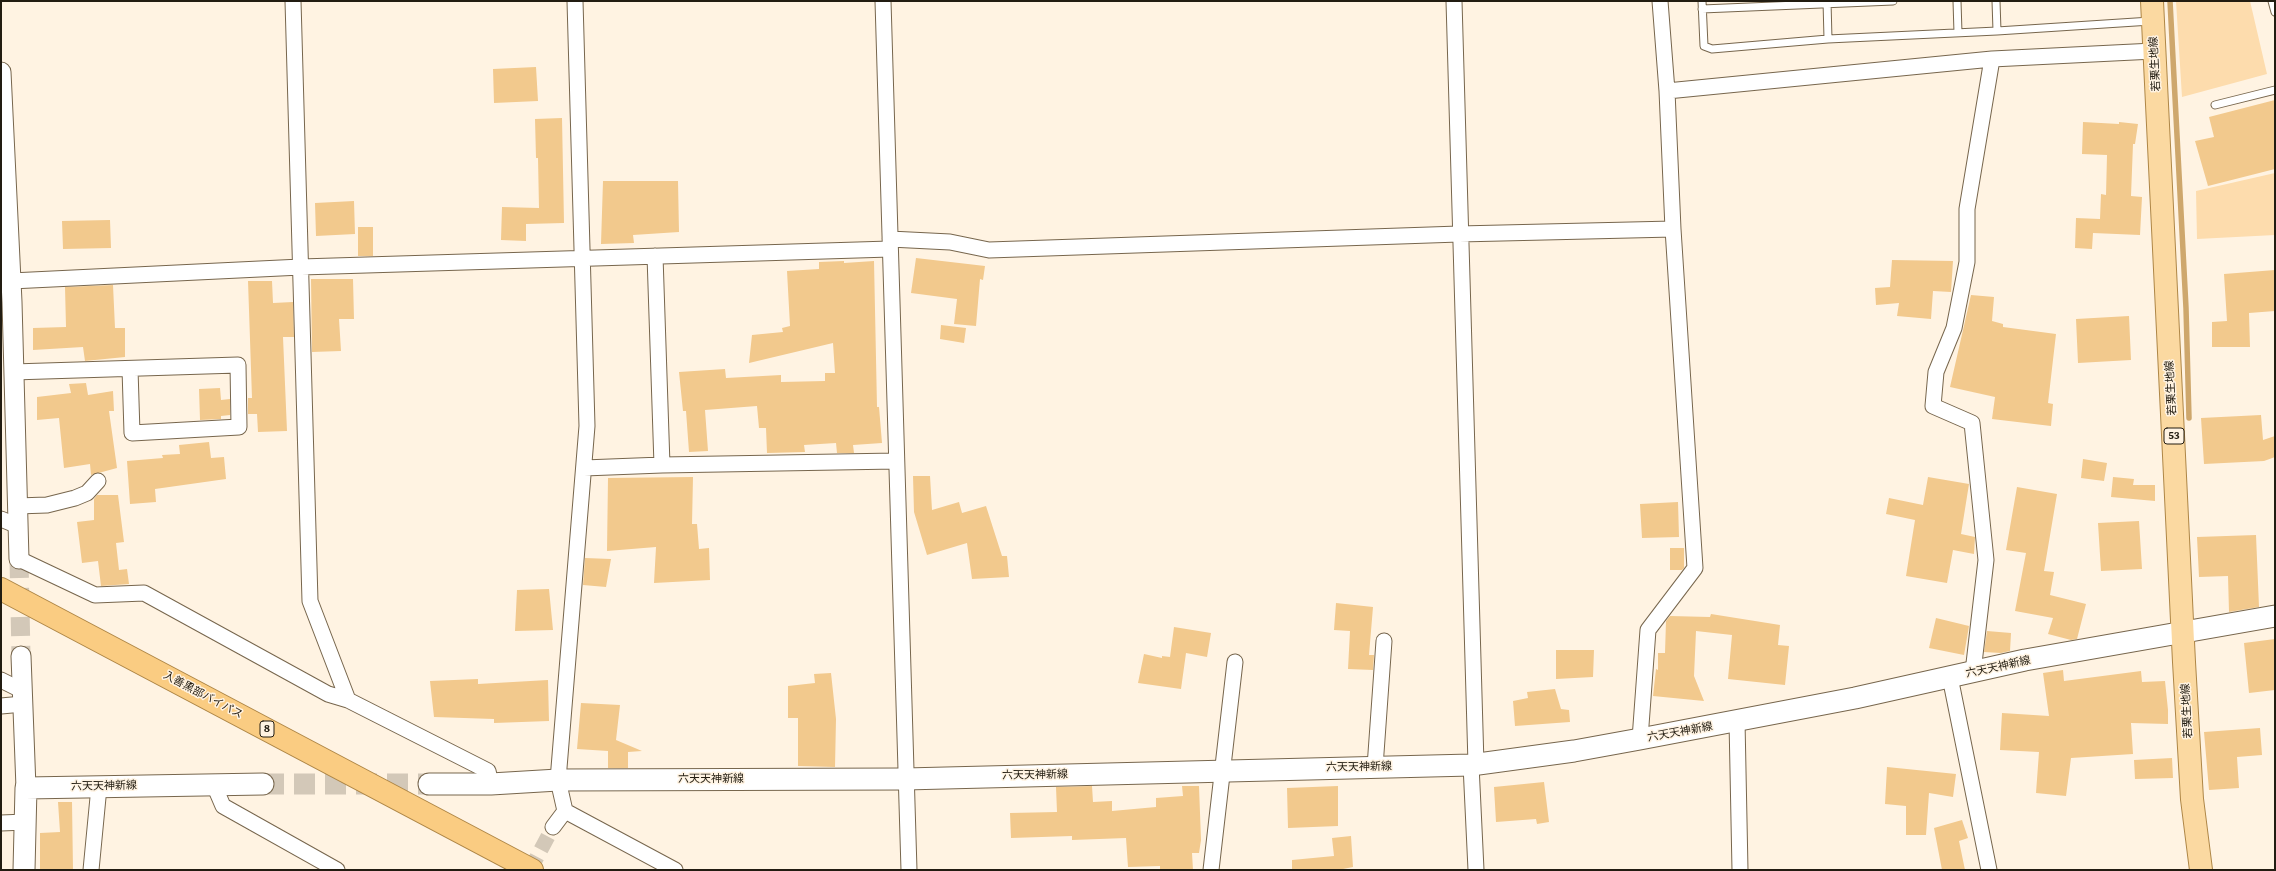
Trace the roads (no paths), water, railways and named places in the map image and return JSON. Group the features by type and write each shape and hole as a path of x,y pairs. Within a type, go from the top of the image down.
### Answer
{"highway":[{"name":"入善黒部バイパス","path":"1,589 532,870"}],"main road":[{"name":"若栗生地線","path":"2153,11 2192,799 2201,870"},
{"name":"六天天神新線","path":"429,784 491,784 558,780 906,779 1473,764 1574,751 1640,739 1737,721 1973,672 2184,631 2275,616"},
{"name":"六天天神新線","path":"26,788 263,784"},
{"path":"24,870 26,788"}],"street":[{"path":"293,1 310,601 348,700"},
{"path":"553,828 565,811 558,780 587,426 575,1"},
{"path":"883,1 909,870"},
{"path":"1454,1 1476,870"},
{"path":"1640,739 1648,630 1695,568 1672,229 1667,91 1660,1"},
{"path":"1667,91 1992,59 2154,51"},
{"path":"1973,672 1986,560 1972,423 1933,406 1936,372 1954,328 1967,262 1967,209 1992,59"},
{"path":"1,72 11,281 7,302 13,372 17,506 9,522 19,559 95,595 144,593 328,694 348,700 488,771 491,784"},
{"path":"11,281 301,267 655,256 950,242 988,250 1459,234 1672,229"},
{"path":"655,256 662,465"},
{"path":"13,372 238,365 239,427 132,433 130,369"},
{"path":"584,468 662,465 896,461"},
{"path":"17,506 47,505 74,498 88,493 98,481"},
{"path":"1375,767 1384,641"},
{"path":"21,656 26,788"},
{"path":"1211,870 1235,662"},
{"path":"1950,677 1989,870"},
{"path":"1,680 23,698"},
{"path":"1,706 23,698"},
{"path":"1737,721 1740,870"},
{"path":"214,785 223,806 337,870"},
{"path":"91,870 99,786"},
{"path":"565,811 675,870"},
{"path":"1,823 26,822"}],"lane":[{"path":"1702,1 1704,46 1712,49 1828,39 1997,31 2153,11"},
{"path":"1702,9 1827,2 1893,1"},
{"path":"1957,1 1958,33"},
{"path":"1996,1 1997,31"},
{"path":"2272,1 2275,12"},
{"path":"1827,2 1828,39"},
{"path":"2215,105 2275,90"}],"waterway":[{"path":"2170,1 2186,308 2189,418"}],"tunnel":[{"path":"19,559 21,656"},
{"path":"263,784 429,784"},
{"path":"530,870 553,827"}]}
